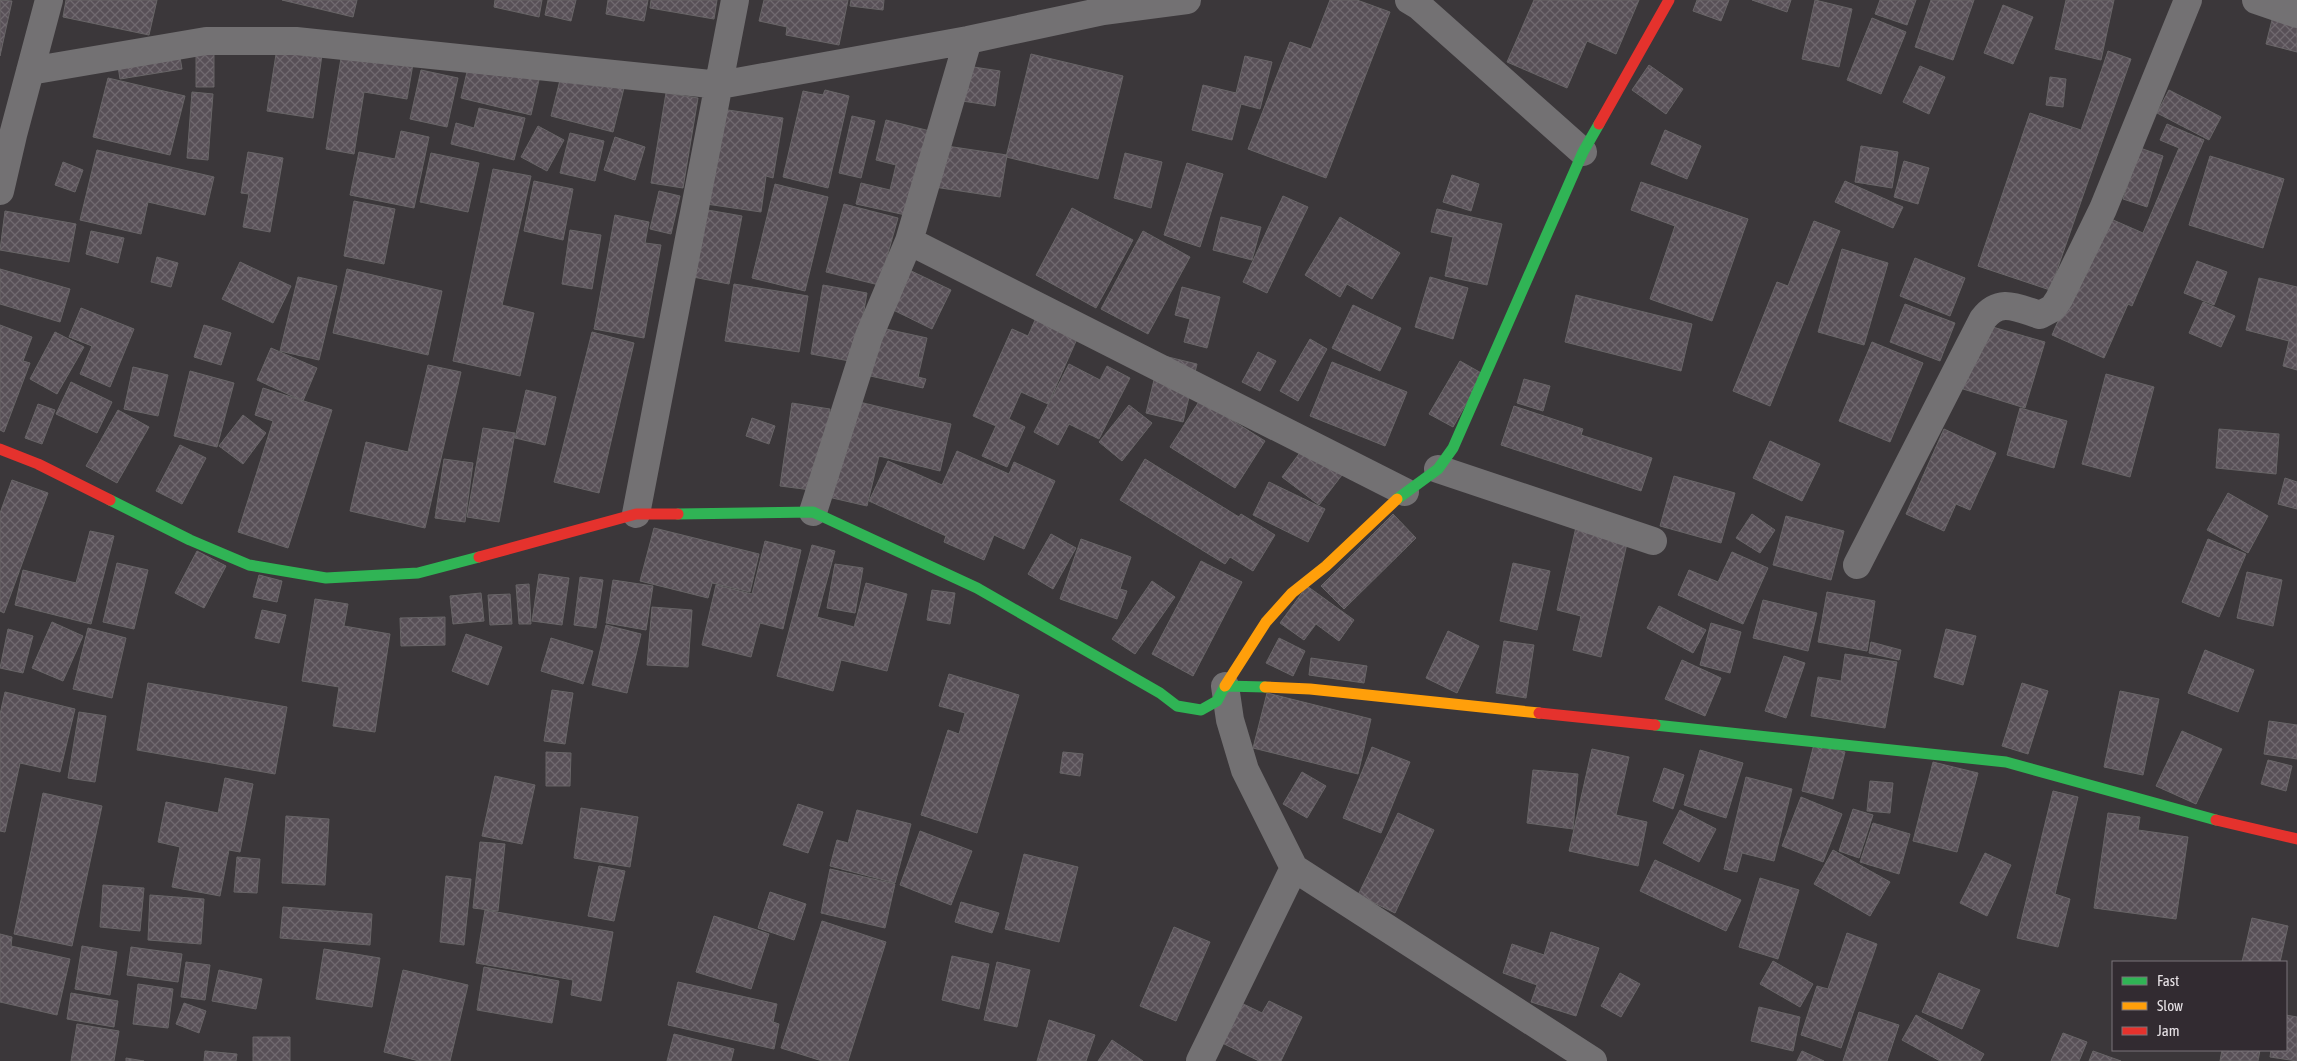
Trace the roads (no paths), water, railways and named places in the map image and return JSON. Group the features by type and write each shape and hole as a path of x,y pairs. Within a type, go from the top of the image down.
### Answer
{"street":[{"path":"0,191 6,133 30,71 49,0"},
{"path":"636,514 735,0"},
{"path":"30,71 206,41 296,40 720,85 968,40 1103,11 1187,0"},
{"path":"1410,0 1583,152"},
{"path":"0,449 38,464 190,540 249,565 326,578 418,573 636,514 813,512 977,588 1160,693 1177,706 1201,710 1217,701 1266,622 1292,593 1326,566 1405,492 1438,469 1453,448 1583,152 1669,0"},
{"path":"1857,565 1983,319 1998,306 2011,306 2040,315 2053,308 2059,299 2103,209 2188,0"},
{"path":"2256,0 2297,14"},
{"path":"813,512 869,336 909,241 968,40"},
{"path":"909,241 1405,492"},
{"path":"1438,469 1653,541"},
{"path":"1225,686 1310,689 2006,762 2242,827 2297,839"},
{"path":"1225,686 1230,720 1245,770 1294,868 1593,1061"},
{"path":"1200,1061 1294,868"}]}
